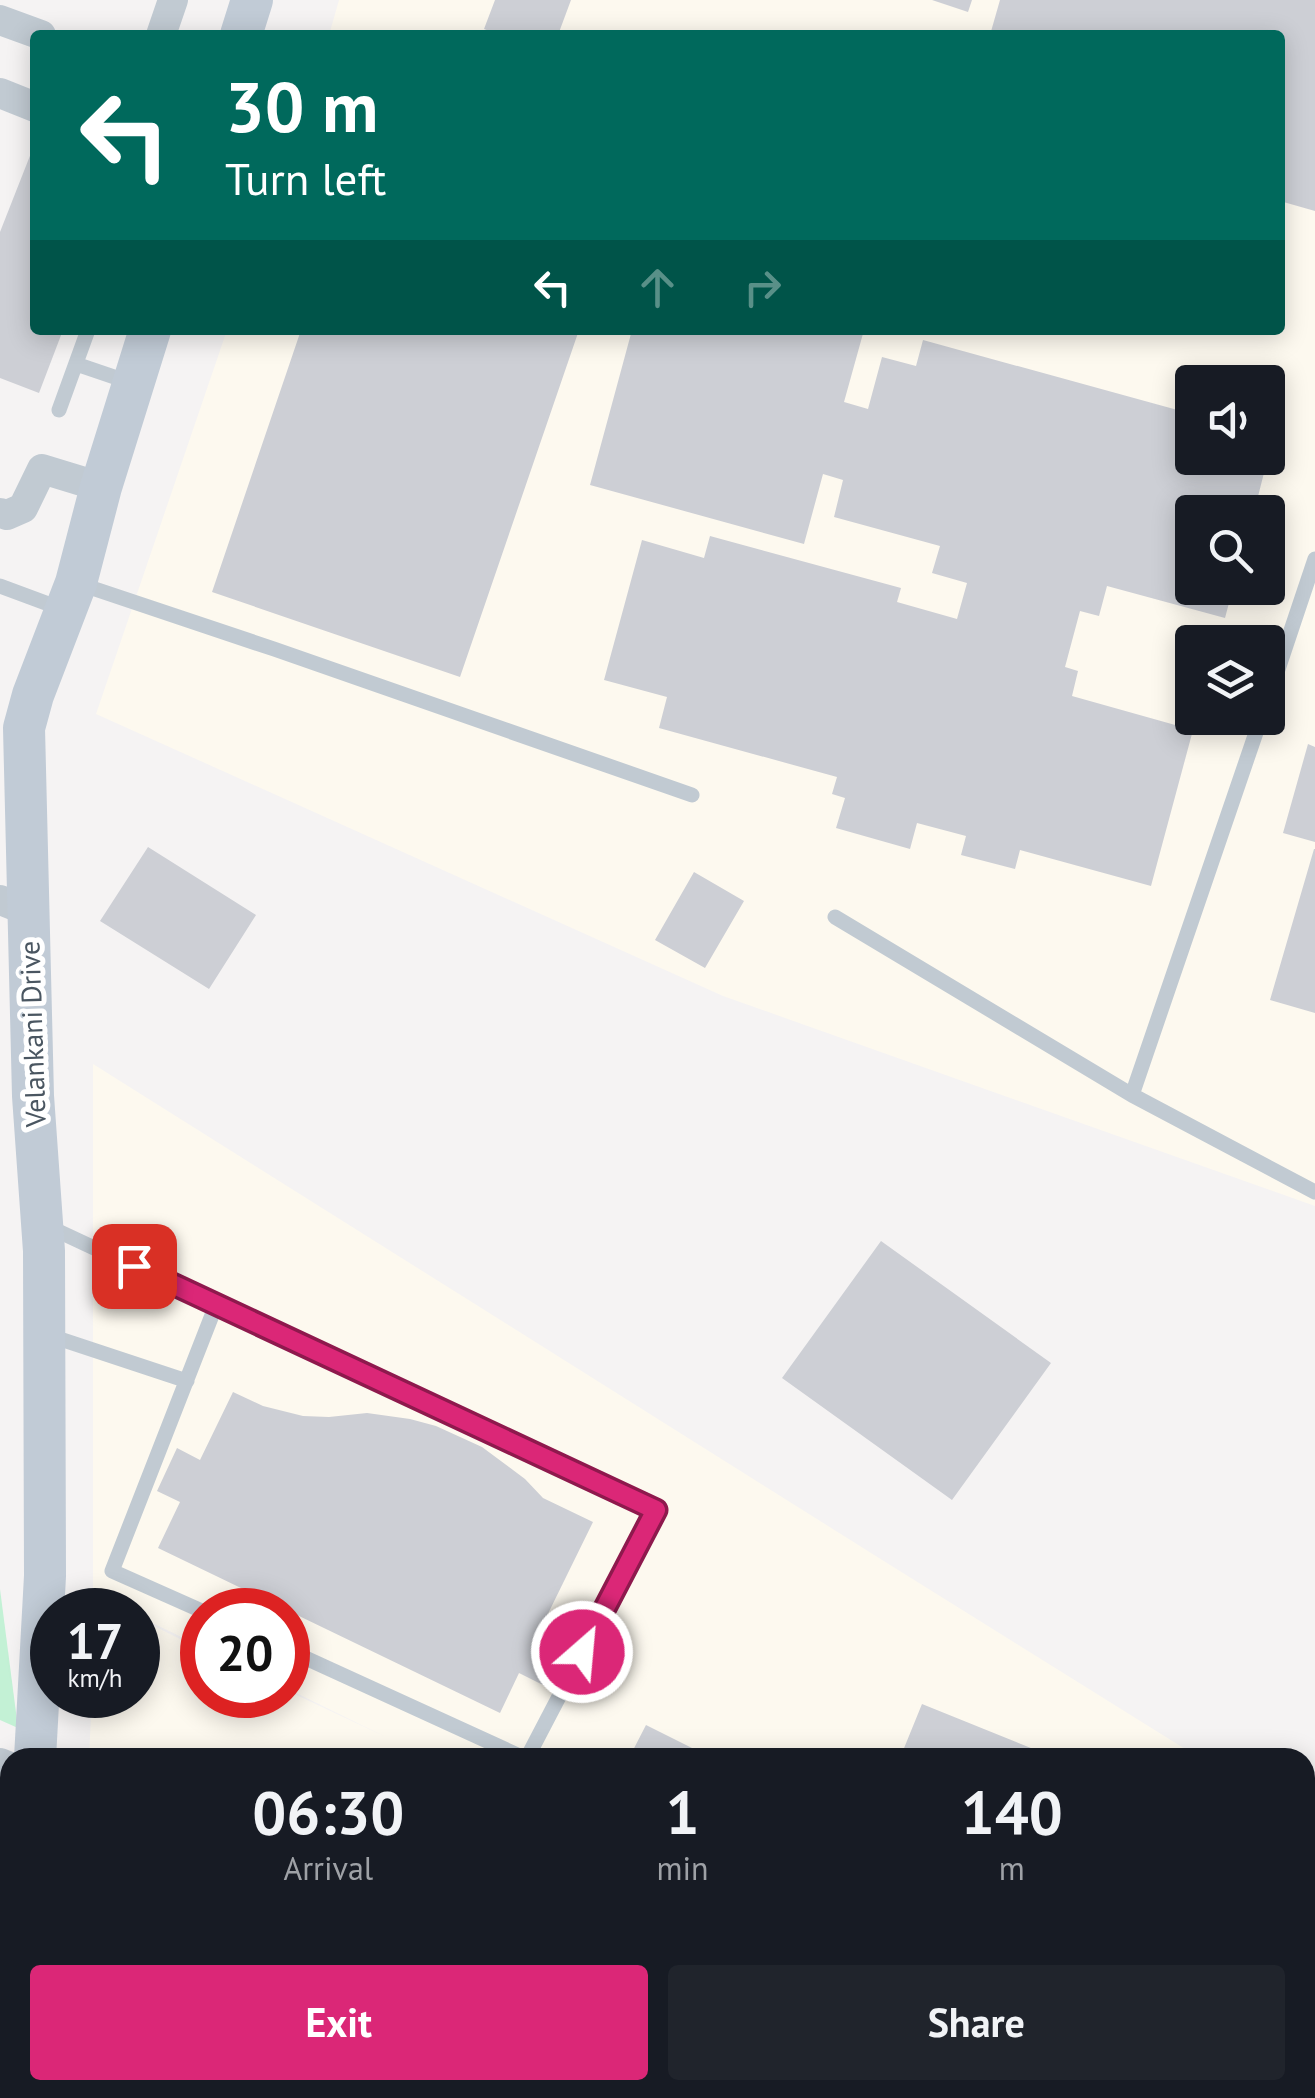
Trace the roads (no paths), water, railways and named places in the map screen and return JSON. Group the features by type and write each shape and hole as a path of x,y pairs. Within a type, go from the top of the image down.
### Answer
{"street":[{"path":"163,30 173,0"},
{"path":"243,30 252,0"},
{"path":"0,20 30,31"},
{"path":"0,93 30,105"},
{"name":"Velankani Drive","path":"36,1748 45,1576 44,1334 42,1223 14,906 24,728 70,597 149,335"},
{"path":"0,513 6,515 23,508 42,469 101,487"}],"lane":[{"path":"60,410 86,335"},
{"path":"76,364 134,384"},
{"path":"1285,648 1315,559"},
{"path":"0,586 70,597 292,655 692,795"},
{"path":"1132,1094 1255,735"},
{"path":"835,917 1132,1094 1315,1192"},
{"path":"42,1223 656,1510 531,1748"},
{"path":"180,1602 112,1570 216,1305"},
{"path":"44,1334 187,1380"},
{"path":"310,1660 504,1748"}]}
